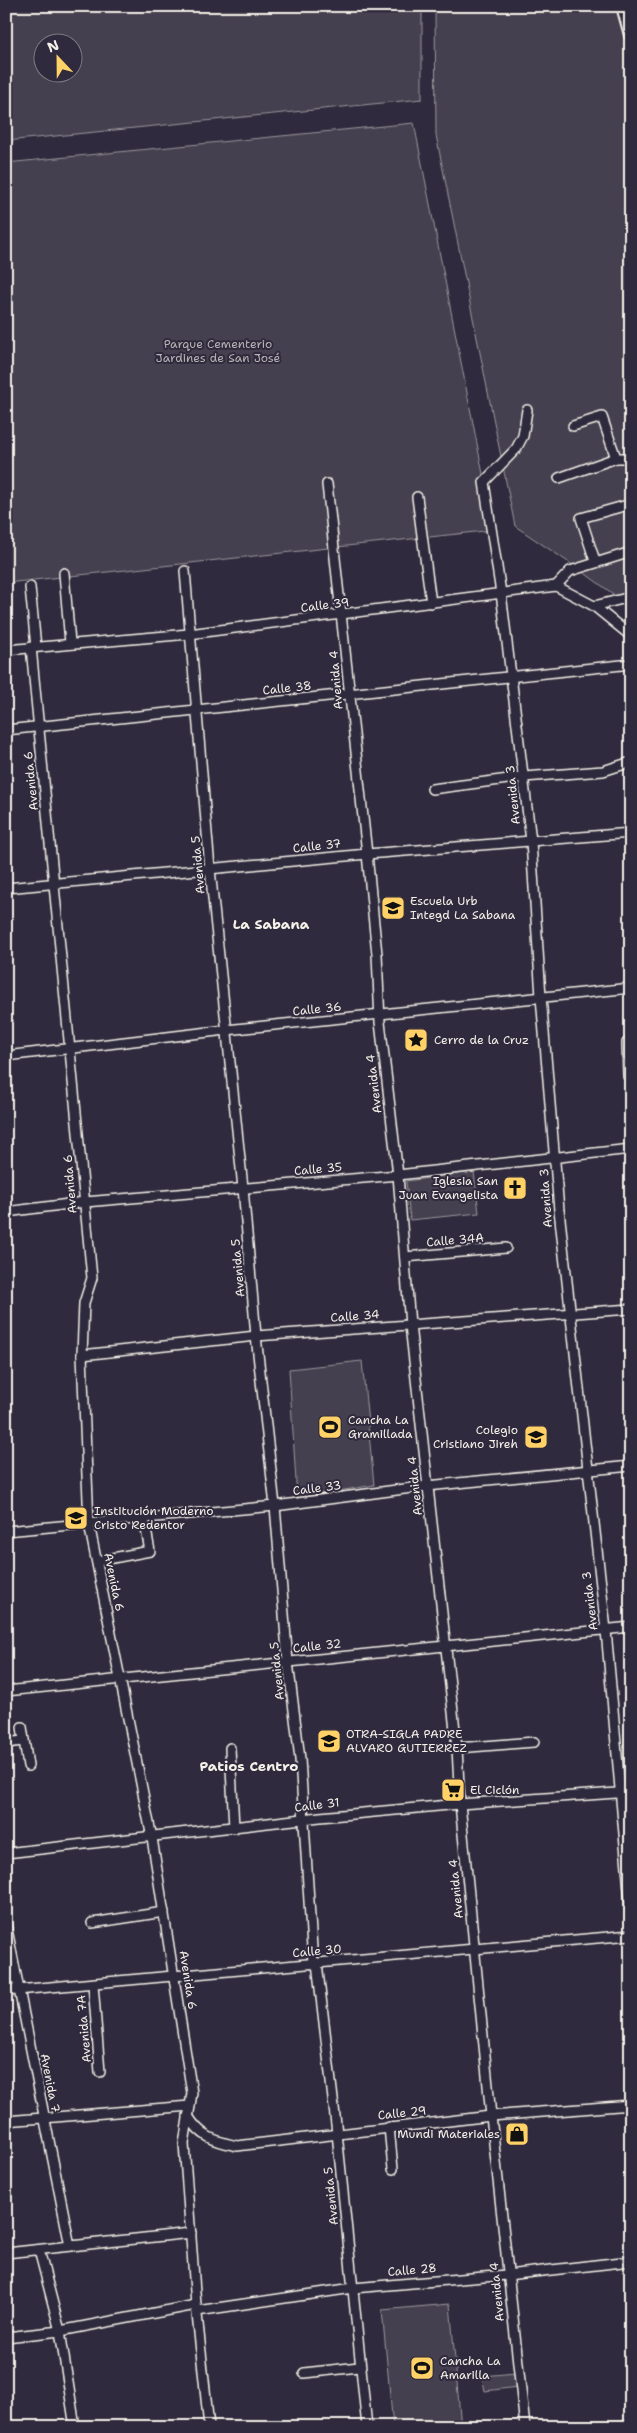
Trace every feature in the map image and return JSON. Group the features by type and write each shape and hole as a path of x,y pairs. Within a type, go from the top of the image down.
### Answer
{"main road":[{"path":"623,6 631,35"}],"street":[{"name":"Avenida 3","path":"527,410 523,436 516,449 484,482 501,593 531,841 541,997 570,1312 590,1470 631,1912"},
{"path":"573,426 602,417 616,458"},
{"path":"559,478 616,458 631,458"},
{"name":"Avenida 4","path":"328,484 377,954 380,1015 398,1176 410,1325 457,1748 460,1804 474,1950 507,2275 525,2427"},
{"path":"417,497 432,603"},
{"path":"595,561 581,518 631,504"},
{"path":"631,552 595,561 570,570 556,586 594,606 631,636"},
{"name":"Avenida 5","path":"185,571 210,869 243,1188 256,1336 275,1506 288,1662 300,1759 315,1963 337,2133 366,2427"},
{"path":"64,573 70,643"},
{"name":"Calle 39","path":"6,650 189,634 556,586"},
{"name":"Avenida 6","path":"30,587 38,726 55,883 92,1278 84,1303 82,1355 89,1524 122,1680 152,1838 175,1975 192,2094 184,2144 190,2233 209,2427"},
{"path":"594,606 631,598"},
{"name":"Calle 38","path":"6,730 196,711 511,675 631,664"},
{"path":"432,789 524,777 603,770 631,762"},
{"name":"Calle 37","path":"6,888 367,854 631,833"},
{"name":"Calle 36","path":"6,1056 226,1030 631,988"},
{"path":"628,1076 627,1043 631,1042"},
{"name":"Calle 35","path":"6,1212 85,1202 398,1176 631,1149"},
{"name":"Calle 34A","path":"405,1257 506,1248"},
{"name":"Calle 34","path":"82,1355 256,1336 631,1309"},
{"name":"Calle 33","path":"6,1531 275,1506 427,1486 631,1466"},
{"path":"97,1561 150,1550 144,1519"},
{"name":"Calle 32","path":"6,1691 631,1627"},
{"path":"22,1726 28,1766"},
{"path":"6,1743 23,1741"},
{"path":"457,1748 534,1742"},
{"path":"230,1748 234,1828"},
{"name":"Calle 31","path":"6,1853 152,1838 304,1819 460,1804 631,1792"},
{"path":"92,1922 164,1912"},
{"name":"Avenida 7","path":"6,1924 70,2246"},
{"name":"Calle 30","path":"6,1991 631,1935"},
{"name":"Avenida 7A","path":"93,1984 100,2072"},
{"name":"Calle 29","path":"188,2116 202,2133 214,2141 237,2146 491,2116 631,2105"},
{"path":"6,2121 190,2106"},
{"path":"389,2127 393,2169"},
{"path":"6,2253 190,2233"},
{"path":"39,2250 60,2331 75,2427"},
{"name":"Calle 28","path":"6,2337 60,2331 197,2308 353,2288 507,2275 631,2261"},
{"path":"304,2373 359,2367"},
{"path":"606,2427 631,2425"}],"green space":[{"path":"6,6 422,6 422,99 6,141"},
{"path":"435,6 618,6 631,51 631,607 515,526 436,135"},
{"name":"Parque Cementerio Jardines de San José","path":"414,123 494,530 6,583 6,163"},
{"path":"474,1172 479,1213 410,1220 406,1181"},
{"name":"Cancha La Gramillada","path":"362,1361 374,1485 297,1498 289,1369"},
{"name":"Cancha La Amarilla","path":"450,2304 461,2427 393,2427 382,2310"},
{"path":"516,2373 518,2387 485,2391 482,2376"}],"place":[{"name":"Escuela Urb Integd La Sabana","path":"393,908"},
{"name":"Cerro de la Cruz","path":"416,1040"},
{"name":"Iglesia San Juan Evangelista","path":"515,1188"},
{"name":"Cancha La Gramillada","path":"330,1427"},
{"name":"Colegio Cristiano Jireh","path":"536,1437"},
{"name":"Institución Moderno Cristo Redentor","path":"76,1518"},
{"name":"OTRA-SIGLA PADRE ALVARO GUTIERREZ","path":"329,1741"},
{"name":"El Ciclón","path":"453,1790"},
{"name":"Mundi Materiales","path":"517,2134"},
{"name":"Cancha La Amarilla","path":"422,2368"}],"district":[{"name":"La Sabana","path":"271,924"},
{"name":"Patios Centro","path":"249,1766"}]}
